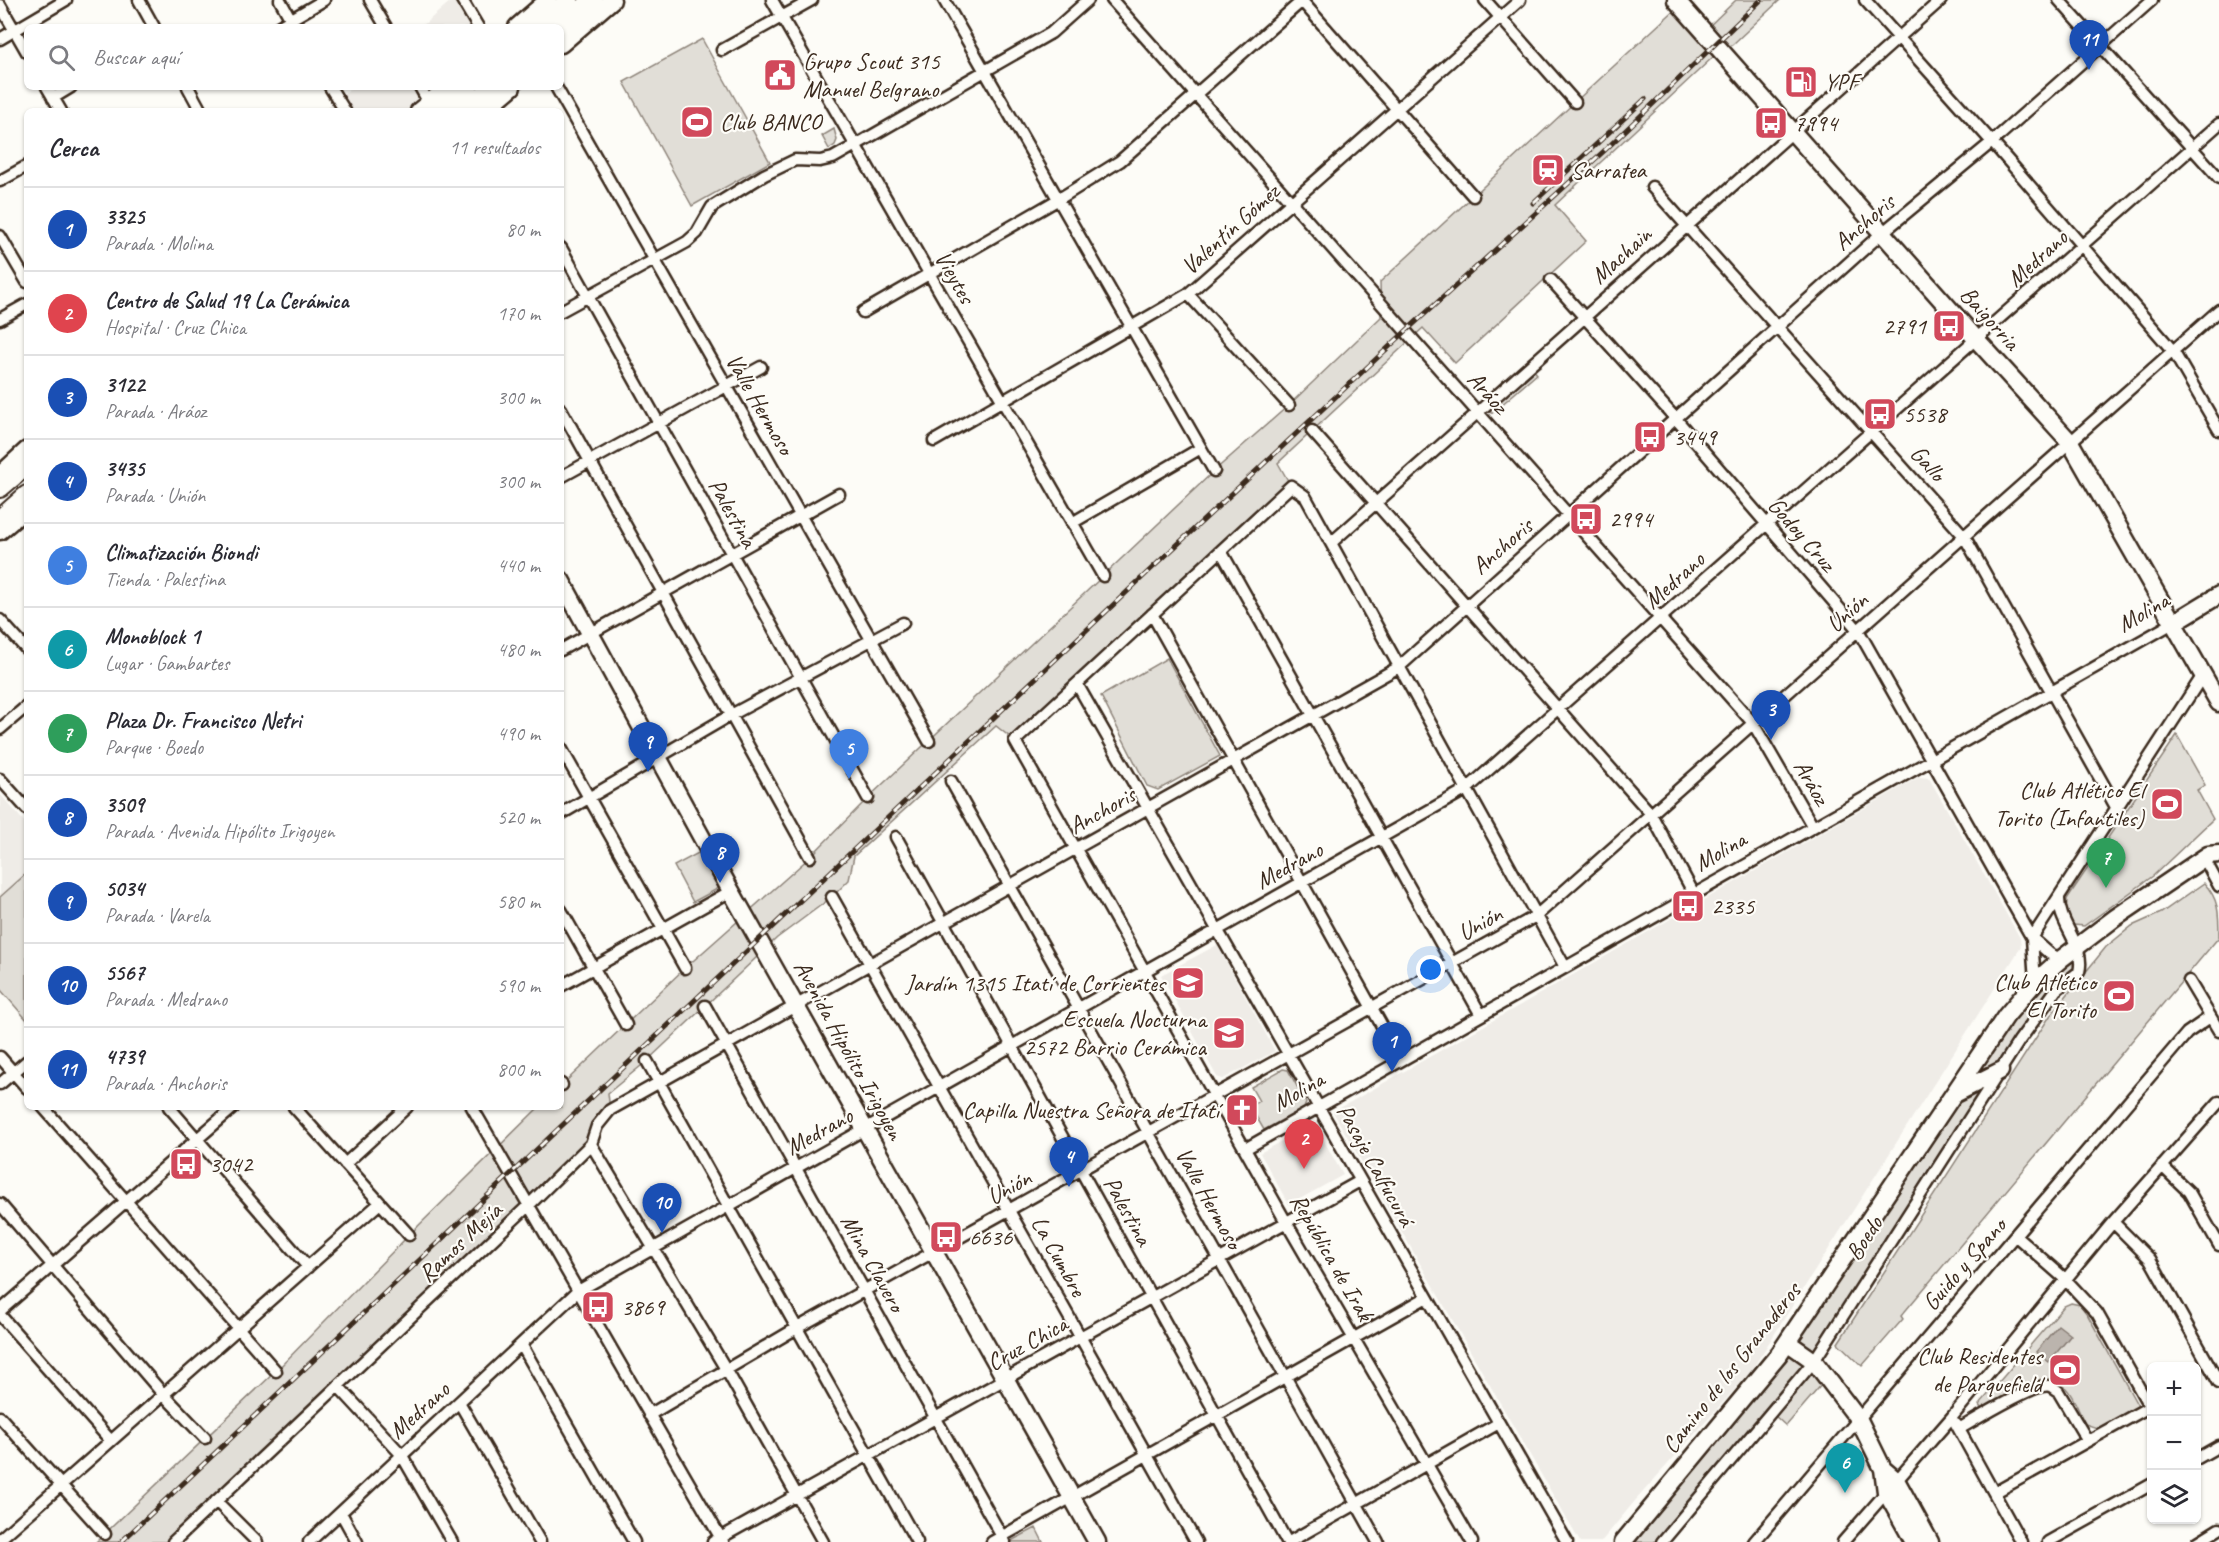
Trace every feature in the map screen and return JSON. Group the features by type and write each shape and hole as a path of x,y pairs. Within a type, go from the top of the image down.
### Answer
{"main road":[{"path":"542,24 569,0"},
{"path":"564,24 593,0"},
{"path":"429,108 462,90"},
{"path":"468,108 488,90"},
{"path":"0,489 24,468"},
{"path":"1,525 24,498"}],"street":[{"path":"25,24 66,0"},
{"path":"139,0 152,24"},
{"path":"280,0 293,23 324,0"},
{"path":"370,0 384,24"},
{"path":"462,0 476,24"},
{"path":"520,24 548,0"},
{"path":"564,41 612,0"},
{"name":"Vieytes","path":"772,0 1103,576"},
{"path":"722,50 813,0"},
{"path":"945,0 1214,471"},
{"path":"564,309 687,242 697,233 711,207 764,175 795,160 820,161 833,158 1051,33 1088,0"},
{"name":"Aráoz","path":"1112,0 1753,723 1813,826"},
{"path":"863,312 1059,199 1120,161 1302,0 1473,196"},
{"path":"1485,0 1575,102"},
{"name":"Valentín Gómez","path":"934,441 1188,294 1520,0"},
{"name":"Baigorria","path":"1676,0 2070,442 2219,703"},
{"path":"1865,0 1992,142 2173,351 2219,430"},
{"name":"Machain","path":"1331,543 1941,0"},
{"path":"2059,0 2219,178"},
{"name":"Anchoris","path":"796,1006 1399,667 1882,233 1992,142 2152,0"},
{"path":"0,5 24,46"},
{"path":"0,39 24,25"},
{"path":"49,90 59,108"},
{"path":"54,98 66,90"},
{"path":"190,90 199,108"},
{"path":"332,90 343,108"},
{"path":"421,90 429,108 445,90"},
{"path":"488,108 508,90"},
{"name":"Valle Hermoso","path":"558,90 928,741"},
{"name":"Medrano","path":"309,1542 578,1291 1467,789 2219,124"},
{"path":"0,181 24,167"},
{"name":"Gallo","path":"1652,187 1964,536 2116,807"},
{"path":"0,236 24,277"},
{"name":"Palestina","path":"564,253 868,798"},
{"name":"Godoy Cruz","path":"1551,280 1676,419 1858,630 2032,938 2050,954 2061,959"},
{"path":"1188,294 1289,405"},
{"path":"0,319 24,306"},
{"name":"Unión","path":"650,1415 728,1371 797,1328 1536,916 2219,310"},
{"path":"564,475 761,367"},
{"path":"564,414 810,857"},
{"path":"1312,431 1652,814 1694,894"},
{"path":"1072,523 1200,447"},
{"path":"0,475 24,453"},
{"path":"1077,684 1291,486 1305,496 1565,967"},
{"path":"564,648 839,494"},
{"path":"1,525 24,510"},
{"path":"1221,551 1481,1015"},
{"name":"Avenida Hipólito Irigoyen","path":"564,585 660,757 731,891 1098,1542"},
{"name":"Molina","path":"1245,1149 2219,595"},
{"path":"1152,614 1401,1060"},
{"path":"0,620 24,647"},
{"path":"564,812 800,677 903,623"},
{"path":"2035,982 2032,938 2203,675"},
{"name":"República de Irak","path":"1077,684 1015,741 1286,1222 1472,1542"},
{"name":"Pasaje Calfucurá","path":"1077,684 1567,1542"},
{"path":"0,729 24,709"},
{"path":"564,753 685,968"},
{"path":"0,779 24,806"},
{"name":"Valle Hermoso","path":"951,781 1378,1542"},
{"name":"Palestina","path":"896,837 1288,1542"},
{"path":"2219,840 2213,844 2210,855 2219,886"},
{"path":"2061,959 2115,918 2210,855"},
{"path":"564,984 731,891"},
{"name":"La Cumbre","path":"832,897 1196,1542"},
{"name":"Boedo","path":"1662,1542 1814,1361 2019,1041 2056,990 2079,972 2081,964 2077,947 2059,908 2059,898"},
{"path":"564,915 626,1025"},
{"name":"Camino de los Granaderos","path":"1623,1542 1787,1342 2006,1016 2035,982 2061,959"},
{"path":"2189,981 2219,1031"},
{"name":"Mina Clavero","path":"705,1006 866,1291 999,1540"},
{"name":"Ramos Mejía","path":"173,1542 591,1144 597,1126 610,1110 796,1006"},
{"name":"Guido y Spano","path":"1754,1542 2187,1033 2210,1017"},
{"path":"0,1058 24,1085"},
{"path":"648,1061 917,1542"},
{"path":"0,1084 24,1064"},
{"path":"1952,1097 2000,1071"},
{"path":"1843,1542 1952,1417 2113,1222 2219,1103"},
{"path":"46,1110 276,1371"},
{"path":"173,1110 308,1267"},
{"path":"111,1441 0,1313 231,1110"},
{"path":"297,1110 409,1235"},
{"path":"345,1164 404,1110"},
{"path":"474,1110 650,1415 719,1541"},
{"path":"591,1144 728,1371 823,1542"},
{"path":"2162,1166 2189,1192 2219,1245"},
{"name":"Cruz Chica","path":"719,1541 868,1455 1360,1181"},
{"path":"0,1539 380,1203"},
{"path":"0,1204 163,1394 205,1438"},
{"path":"2113,1222 2150,1258 2219,1383"},
{"path":"2016,1236 2065,1279 2097,1313 2147,1404"},
{"path":"999,1540 1428,1297"},
{"path":"1787,1342 1814,1361 1859,1419 1891,1486 1914,1542"},
{"path":"521,1344 634,1542"},
{"path":"338,1386 401,1454 452,1542"},
{"path":"1959,1429 2028,1391 2051,1386 2058,1391 2087,1440"},
{"path":"459,1402 540,1542"},
{"path":"1994,1493 2087,1440 2147,1410"},
{"path":"0,1417 105,1534"},
{"path":"1952,1417 2021,1542"},
{"path":"1288,1542 1499,1423"},
{"path":"2201,1456 2219,1446"},
{"path":"1891,1486 1930,1542"},
{"path":"2048,1542 2147,1486"},
{"path":"216,1501 257,1542"},
{"path":"341,1513 357,1542"},
{"path":"2198,1542 2219,1529"}],"shaded area":[{"path":"452,0 462,0 476,24 424,24"},
{"path":"1736,0 1780,0 1732,45 1712,58 1555,205 1586,241 1455,363 1423,328 1278,463 1291,486 1015,741 996,726 854,856 849,880 832,897 777,938 647,1061 608,1093 610,1110 591,1144 173,1542 96,1542 276,1371 536,1110 564,1110 564,1083 685,968 810,857 868,798 1214,471 1289,405 1381,317 1380,282 1680,5 1704,31"},
{"name":"Club BANCO","path":"702,39 770,162 692,206 624,82"},
{"path":"348,90 487,90 485,108 328,108"},
{"path":"834,129 837,140 835,145 829,149 822,136"},
{"path":"1532,368 1537,374 1492,413 1487,407"},
{"path":"1167,658 1220,756 1158,790 1147,786 1101,696"},
{"name":"Club Atlético El Torito (Infantiles)","path":"2177,735 2205,785 2197,790 2213,819 2153,876 2084,926 2074,925 2066,914 2067,899"},
{"path":"1919,777 1929,778 2020,938 2021,947 1751,1371 1601,1542 1580,1542 1333,1112"},
{"path":"0,794 24,822 24,876 0,897"},
{"path":"700,852 719,888 693,902 674,866"},
{"path":"24,876 24,1017 0,989 0,897"},
{"path":"2204,883 2213,895 2217,907 2219,937 1901,1316 1903,1319 1862,1366 1838,1343 2050,1016 2106,947 2132,926 2161,913"},
{"path":"1217,945 1275,1051 1223,1079 1217,1077 1161,975"},
{"path":"2077,947 2081,964 2056,990 1814,1361 1662,1542 1623,1542 1779,1354 2006,1016"},
{"path":"1283,1069 1288,1070 1306,1103 1304,1108 1264,1130 1250,1106 1259,1101 1251,1087"},
{"path":"1314,1123 1343,1175 1289,1205 1260,1153"},
{"name":"Club Residentes de Parquefield","path":"2071,1303 2080,1305 2087,1314 2139,1408 2100,1429 2085,1424 2074,1399 2065,1387 2056,1381 2046,1379 2024,1386 1982,1410 1979,1405 2064,1306"},
{"path":"2058,1325 2071,1335 2049,1362 2036,1352"},
{"path":"1815,1374 1823,1383 1786,1426 1774,1415 1808,1375"},
{"path":"1036,1528 1043,1542 1011,1541"}],"railway":[{"path":"121,1542 1148,572 1406,331 1604,151 1761,0"},
{"path":"1533,203 1645,99"}],"place":[{"name":"4739","path":"2089,70"},
{"name":"Grupo Scout 315 Manuel Belgrano","path":"780,75"},
{"name":"YPF","path":"1801,82"},
{"name":"Club BANCO","path":"697,122"},
{"name":"7994","path":"1771,123"},
{"name":"Sarratea","path":"1548,170"},
{"name":"2791","path":"1949,326"},
{"name":"5538","path":"1880,414"},
{"name":"3449","path":"1650,437"},
{"name":"2994","path":"1586,519"},
{"name":"3122","path":"1771,740"},
{"name":"5034","path":"648,772"},
{"name":"Climatización Biondi","path":"849,779"},
{"name":"Club Atlético El Torito (Infantiles)","path":"2167,804"},
{"name":"3509","path":"720,883"},
{"name":"Plaza Dr. Francisco Netri","path":"2106,888"},
{"name":"2335","path":"1688,906"},
{"name":"Jardín 1315 Itatí de Corrientes","path":"1188,983"},
{"name":"Club Atlético El Torito","path":"2119,996"},
{"name":"Escuela Nocturna 2572 Barrio Cerámica","path":"1229,1033"},
{"name":"3325","path":"1392,1072"},
{"name":"Capilla Nuestra Señora de Itatí","path":"1242,1110"},
{"name":"3042","path":"186,1164"},
{"name":"Centro de Salud 19 La Cerámica","path":"1304,1169"},
{"name":"3435","path":"1069,1187"},
{"name":"5567","path":"662,1233"},
{"name":"6636","path":"946,1237"},
{"name":"3869","path":"598,1307"},
{"name":"Club Residentes de Parquefield","path":"2065,1370"},
{"name":"Monoblock 1","path":"1845,1493"}]}
